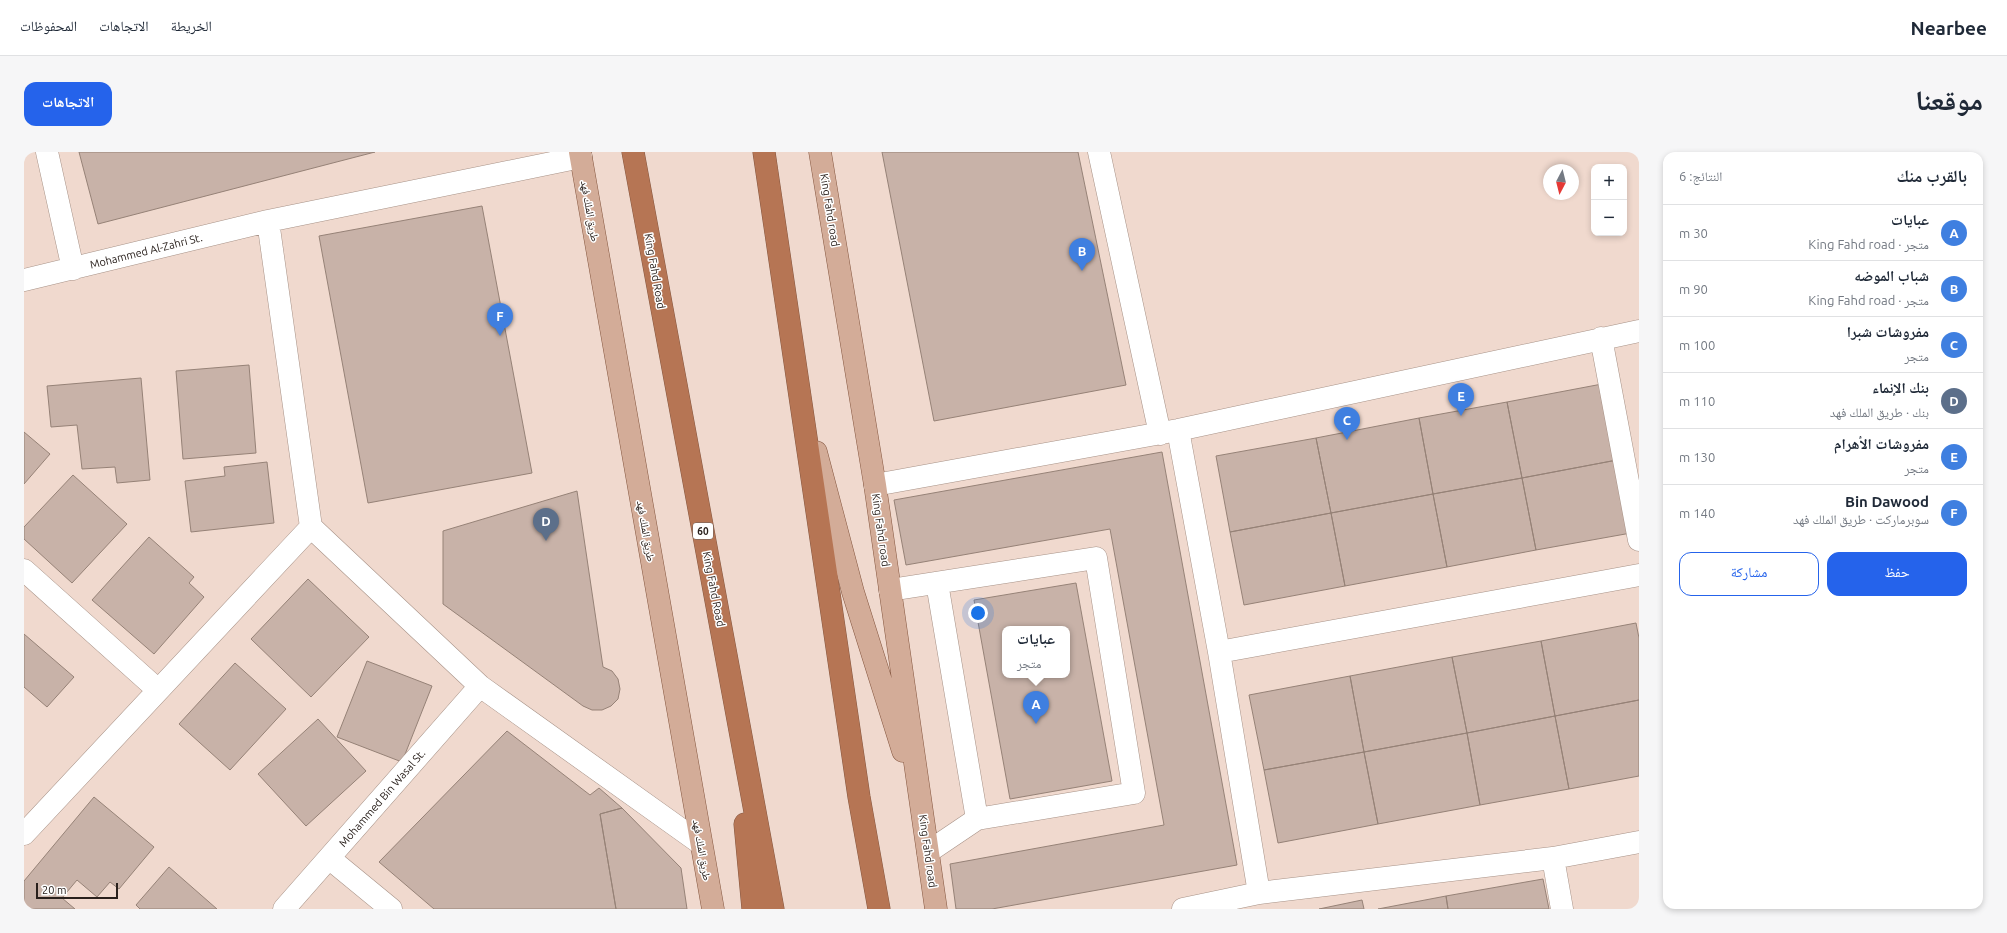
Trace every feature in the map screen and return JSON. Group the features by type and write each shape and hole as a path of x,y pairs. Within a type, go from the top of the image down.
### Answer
{"highway":[{"name":"King Fahd Road","path":"633,152 773,909"},
{"path":"764,152 859,797 879,909"},
{"path":"732,683 753,909"}],"main road":[{"name":"King Fahd road","path":"820,152 875,485 936,909"},
{"name":"طريق الملك فهد","path":"580,154 700,843 713,909"},
{"path":"798,384 853,592 923,814"}],"street":[{"path":"47,152 73,269"},
{"path":"1099,152 1169,432 1219,652 1259,893"},
{"name":"Mohammed Al-Zahri St.","path":"24,280 268,222 580,154"},
{"path":"268,222 311,527 480,686 700,843"},
{"path":"875,485 1169,432 1639,331"},
{"path":"1601,338 1639,540"},
{"path":"24,834 311,527"},
{"path":"890,590 1096,558 1134,794 977,819 928,852"},
{"path":"24,570 158,690"},
{"path":"1219,652 1639,576"},
{"path":"937,583 977,819"},
{"name":"Mohammed Bin Wasal St.","path":"284,909 480,686"},
{"path":"1183,909 1259,893 1553,858 1639,842"},
{"path":"329,858 391,909"},
{"path":"1553,858 1562,909"}],"building":[{"path":"79,152 375,152 98,224"},
{"path":"882,152 1078,152 1126,385 934,421"},
{"path":"482,206 532,473 368,503 319,236"},
{"path":"249,365 256,453 183,459 176,371"},
{"path":"141,378 150,480 117,483 115,467 82,469 77,425 51,427 47,386"},
{"path":"1602,384 1617,460 1522,478 1507,402"},
{"path":"1507,402 1522,478 1433,494 1419,418"},
{"path":"1419,418 1433,494 1331,513 1316,438"},
{"path":"24,432 50,454 24,484"},
{"path":"1316,438 1331,513 1230,532 1216,456"},
{"path":"1162,452 1237,865 992,909 956,909 950,864 1164,825 1110,529 906,565 894,500"},
{"path":"1617,460 1631,533 1536,550 1522,478"},
{"path":"267,462 274,523 191,532 185,481 225,476 224,467"},
{"path":"73,475 127,524 72,583 24,539 24,527"},
{"path":"1522,478 1536,550 1447,567 1433,494"},
{"path":"577,491 603,667 612,671 618,679 620,689 618,699 611,706 602,710 592,710 583,706 443,604 443,531"},
{"path":"1433,494 1447,567 1345,586 1331,513"},
{"path":"1331,513 1345,586 1244,605 1230,532"},
{"path":"149,537 194,577 189,583 204,597 154,654 92,600"},
{"path":"308,579 369,637 311,697 251,639"},
{"path":"1076,583 1112,781 1010,799 974,600"},
{"path":"1636,623 1639,638 1639,700 1555,716 1541,641"},
{"path":"24,634 74,677 47,707 24,687"},
{"path":"1541,641 1555,716 1467,733 1452,657"},
{"path":"1452,657 1467,733 1364,752 1350,676"},
{"path":"367,661 432,686 402,762 337,737"},
{"path":"235,663 286,709 230,770 179,724"},
{"path":"1350,676 1364,752 1264,770 1249,695"},
{"path":"1639,700 1639,776 1569,789 1555,716"},
{"path":"1555,716 1569,789 1480,805 1467,733"},
{"path":"318,719 366,771 306,826 258,774"},
{"path":"507,731 590,795 599,788 622,808 600,814 616,909 434,909 379,862"},
{"path":"1467,733 1480,805 1378,824 1364,752"},
{"path":"1364,752 1378,824 1278,843 1264,770"},
{"path":"94,797 154,847 119,889 110,882 97,897 77,880 62,898 75,909 24,909 24,881"},
{"path":"622,808 681,868 687,909 616,909 600,814"},
{"path":"169,867 217,909 140,909 136,905"},
{"path":"1543,879 1549,909 1448,909 1446,896"},
{"path":"1446,896 1448,909 1378,909"},
{"path":"1362,900 1364,909 1319,909"}],"place":[{"name":"شباب الموضه","path":"1082,271"},
{"name":"Bin Dawood","path":"500,336"},
{"name":"مفروشات الأهرام","path":"1461,416"},
{"name":"مفروشات شبرا","path":"1347,440"},
{"name":"بنك الإنماء","path":"546,541"},
{"name":"عبايات","path":"1036,724"}]}
